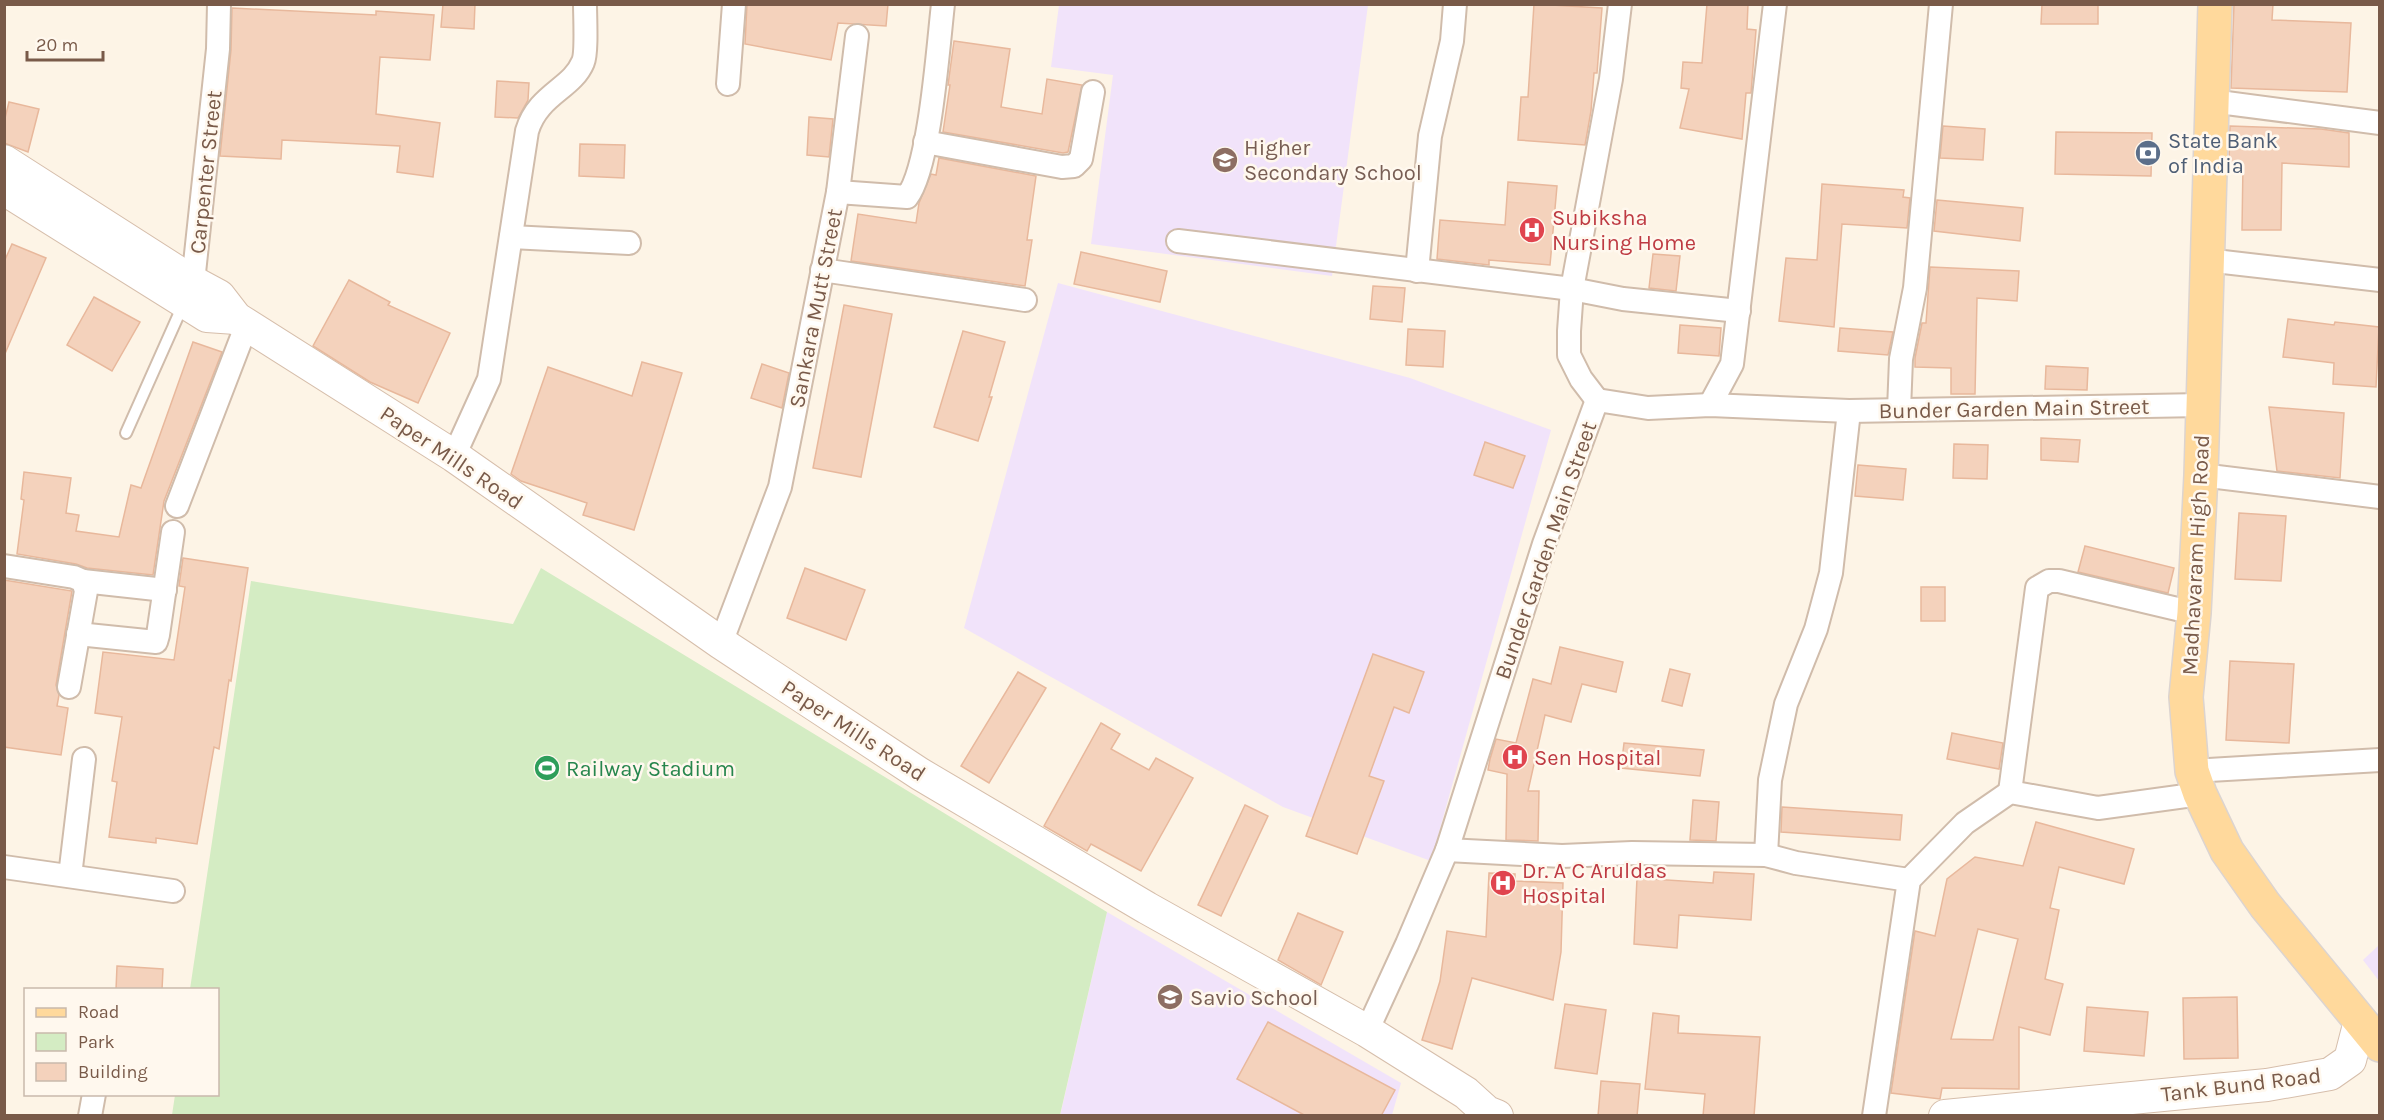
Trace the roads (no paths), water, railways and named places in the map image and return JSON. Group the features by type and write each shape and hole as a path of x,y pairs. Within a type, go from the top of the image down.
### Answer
{"main road":[{"name":"Madhavaram High Road","path":"2215,4 2201,475 2194,613 2186,698 2196,782 2227,851 2265,905 2370,1033"},
{"name":"Paper Mills Road","path":"4,161 188,292 207,315 241,321 454,456 721,643 920,774 1147,908 1367,1031 1466,1093 1490,1114"},
{"name":"Paper Mills Road","path":"4,189 188,292"},
{"name":"Tank Bund Road","path":"1945,1116 2267,1085 2330,1074 2350,1060 2370,1033"}],"street":[{"name":"Carpenter Street","path":"188,292 218,49 219,4"},
{"path":"454,456 489,379 527,131 532,116 541,104 575,74 584,60 585,4"},
{"path":"728,84 734,4"},
{"name":"Sankara Mutt Street","path":"721,643 780,487 838,192 907,197 913,190 925,142 944,4"},
{"path":"1418,271 1430,136 1452,41 1455,4"},
{"path":"1597,400 1581,379 1569,355 1572,289 1611,79 1620,4"},
{"path":"1710,405 1732,364 1775,4"},
{"path":"1899,410 1901,359 1914,288 1941,4"},
{"path":"838,192 856,36"},
{"path":"925,142 1062,167 1074,165 1081,159 1093,92"},
{"path":"2211,101 2379,123"},
{"path":"511,237 629,243"},
{"path":"1178,241 1572,289 1623,299 1740,311"},
{"path":"2206,260 2379,280"},
{"path":"822,270 1025,300"},
{"path":"177,506 241,321"},
{"name":"Bunder Garden Main Street","path":"1367,1031 1407,945 1447,850 1544,544 1597,400 1648,408 1710,405 1849,411 2203,405"},
{"path":"1766,855 1770,780 1786,704 1816,628 1833,564 1849,411"},
{"path":"2201,475 2379,496"},
{"path":"78,634 156,642 173,532"},
{"path":"4,566 74,577 83,581 165,590"},
{"path":"69,687 86,591 83,581"},
{"path":"2010,792 2037,588 2049,581 2060,581 2194,613"},
{"path":"69,876 84,759"},
{"path":"1874,1116 1909,880 1965,823 2010,792 2098,808 2196,782 2379,760"},
{"path":"1447,850 1562,856 1632,853 1766,855 1796,863 1909,880"},
{"path":"4,867 173,891"},
{"path":"90,1116 94,1096"}],"lane":[{"path":"126,433 188,292"}],"place":[{"name":"State Bank of India","path":"2148,153"},
{"name":"Higher Secondary School","path":"1225,160"},
{"name":"Subiksha Nursing Home","path":"1532,230"},
{"name":"Sen Hospital","path":"1515,757"},
{"name":"Railway Stadium","path":"547,768"},
{"name":"Dr. A C Aruldas Hospital","path":"1503,883"},
{"name":"Savio School","path":"1170,997"}]}
